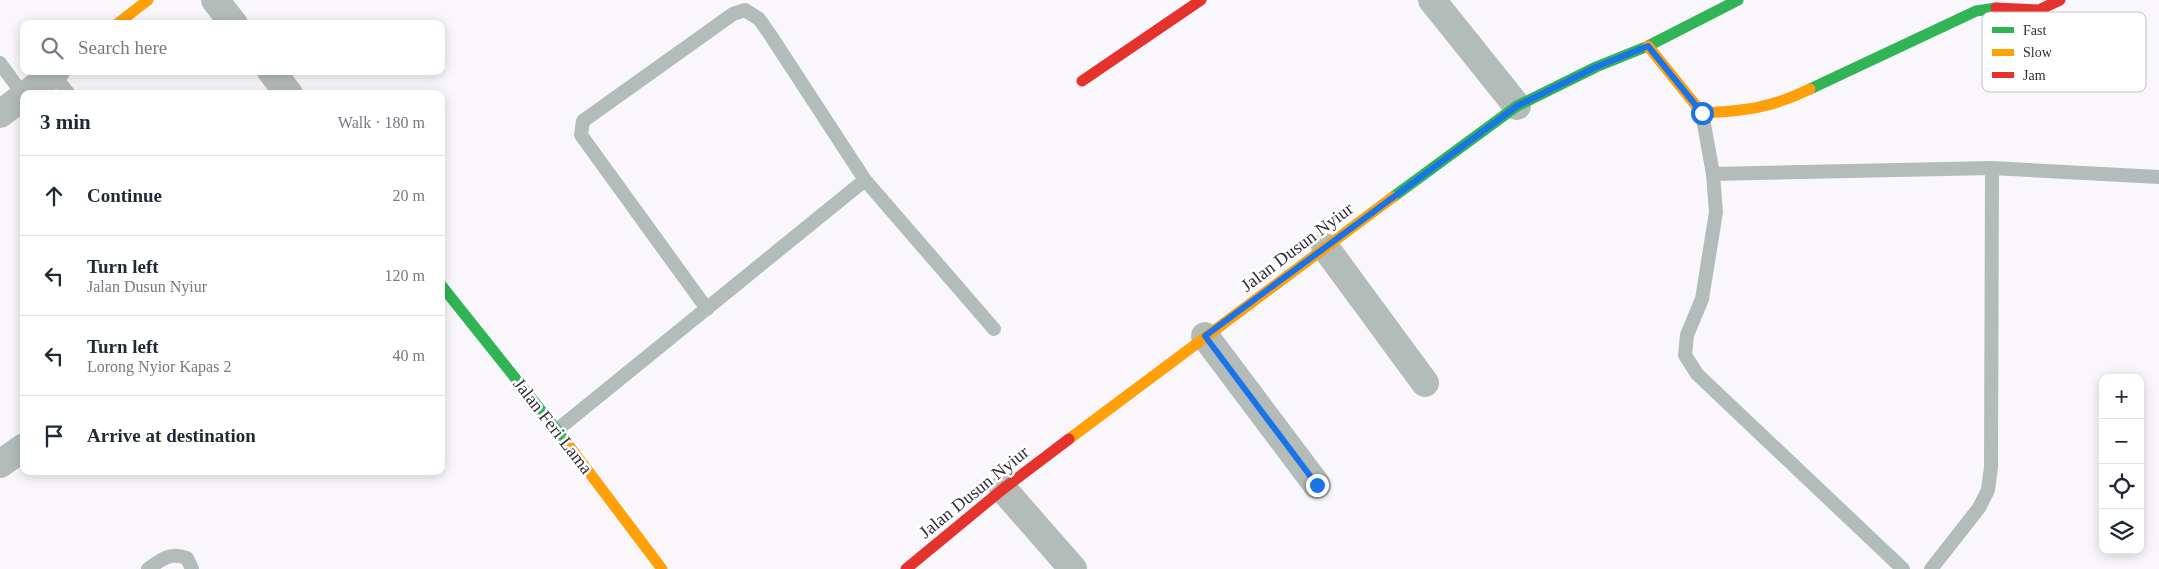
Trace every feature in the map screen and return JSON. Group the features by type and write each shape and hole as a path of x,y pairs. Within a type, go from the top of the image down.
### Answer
{"street":[{"path":"122,20 148,0"},
{"path":"215,0 231,20"},
{"path":"1082,81 1200,0"},
{"path":"1432,0 1517,106"},
{"name":"Jalan Dusun Nyiur","path":"906,569 1004,489 1205,336 1517,106 1596,67 1648,46 1738,0"},
{"path":"1648,46 1702,113 1743,111 1783,102 1976,11 1988,8 2039,10 2060,0"},
{"path":"274,75 286,90"},
{"path":"36,90 59,80"},
{"path":"0,114 20,99"},
{"path":"1325,247 1425,383"},
{"name":"Jalan Feri Lama","path":"445,290 557,430 662,569"},
{"path":"1205,336 1317,485"},
{"path":"0,464 20,450"},
{"path":"1004,489 1074,569"}],"lane":[{"path":"707,309 581,135 583,121 733,14 745,10 759,19 769,33 865,180 994,329"},
{"path":"0,63 21,90"},
{"path":"1702,113 1713,174 1716,212 1702,299 1687,335 1685,355 1697,374 1902,569"},
{"path":"1713,174 1992,168 2159,177"},
{"path":"1931,569 1980,508 1988,490 1991,457 1992,168"},
{"path":"557,430 865,180"},
{"path":"148,569 166,556 178,555 187,558 192,569"}],"traffic: fast":[{"path":"1393,197 1517,106 1596,67 1648,46 1738,0"},
{"path":"1810,89 1976,11 1996,8"},
{"path":"445,290 567,443"}],"traffic: slow":[{"path":"122,20 148,0"},
{"path":"1648,46 1702,113 1758,107 1783,100 1810,89"},
{"path":"1069,439 1393,197"},
{"path":"567,443 662,569"}],"traffic: jam":[{"path":"1082,81 1201,0"},
{"path":"1996,8 2039,10 2060,0"},
{"path":"906,569 1003,489 1069,439"}],"route":[{"path":"1317,485 1205,336 1517,106 1596,67 1648,46 1702,113"}]}
